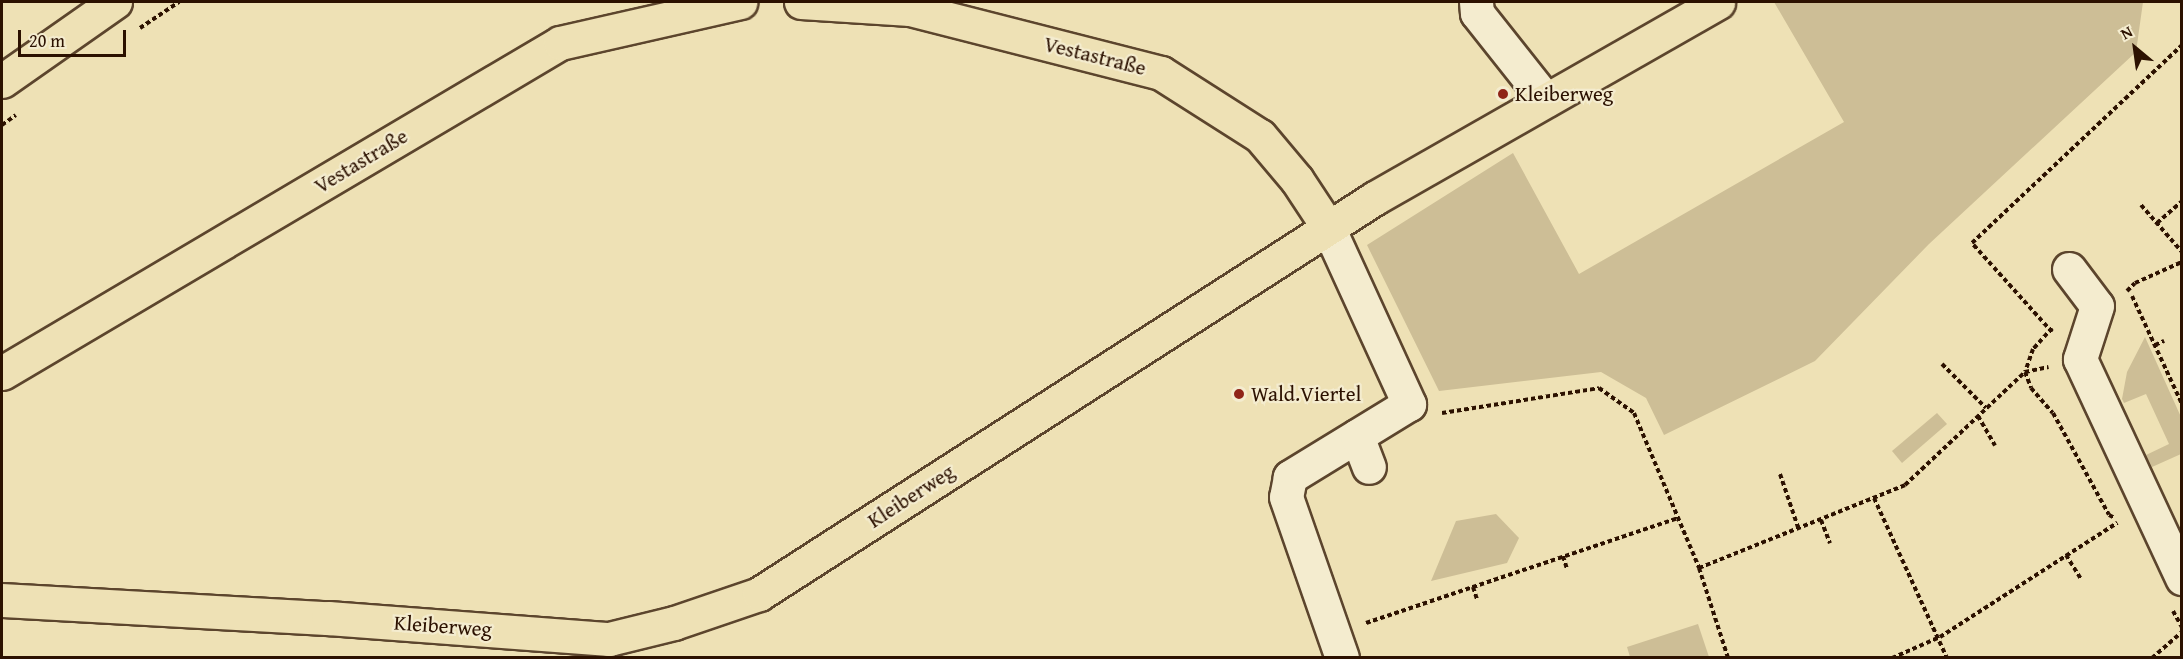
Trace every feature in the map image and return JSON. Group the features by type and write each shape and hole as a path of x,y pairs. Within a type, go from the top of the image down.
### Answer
{"main road":[{"path":"2,81 115,2"},
{"name":"Vestastraße","path":"2,373 560,43 740,2"},
{"name":"Vestastraße","path":"801,2 910,9 1161,73 1260,136 1297,180 1328,227"},
{"name":"Kleiberweg","path":"2,600 328,618 609,639 674,623 759,594 1328,227 1718,2"}],"street":[{"path":"1476,2 1477,13 1546,100"},
{"path":"1328,227 1409,404 1290,477 1286,497 1338,646"},
{"path":"2069,268 2097,306 2080,359 2181,578"},
{"path":"1358,436 1369,467"}],"path":[{"path":"1699,568 1799,530 1905,485 2025,372 2080,359 1972,243 2181,45"},
{"path":"2157,223 2181,201"},
{"path":"2141,206 2181,252"},
{"path":"2127,292 2133,297 2181,404"},
{"path":"2155,345 2164,341"},
{"path":"1942,364 1986,408"},
{"path":"1409,404 1441,413 1599,388 1634,413 1699,568 1728,657"},
{"path":"1978,416 1995,445"},
{"path":"1780,474 1799,530"},
{"path":"1874,498 1940,637 1947,657"},
{"path":"1892,657 1940,637 2066,555 2148,508"},
{"path":"1338,646 1473,587 1678,518"},
{"path":"1821,520 1830,543"},
{"path":"2066,555 2081,579"},
{"path":"1563,556 1567,569"},
{"path":"1473,587 1477,599"},
{"path":"2152,657 2181,632"}],"shaded area":[{"path":"1774,2 2143,2 2136,52 1929,244 1815,361 1664,435 1646,398 1601,372 1439,391 1367,245 1513,153 1579,274 1844,122"},
{"path":"2145,337 2181,417 2181,454 2152,467 2146,455 2169,444 2146,394 2124,403 2122,399 2127,372"},
{"path":"1937,413 1947,424 1902,463 1892,451"},
{"path":"1496,514 1519,538 1507,563 1431,581 1456,521"},
{"path":"1698,624 1709,657 1630,657 1627,647"}],"place":[{"name":"Kleiberweg","path":"1503,94"},
{"name":"Wald.Viertel","path":"1239,394"}]}
